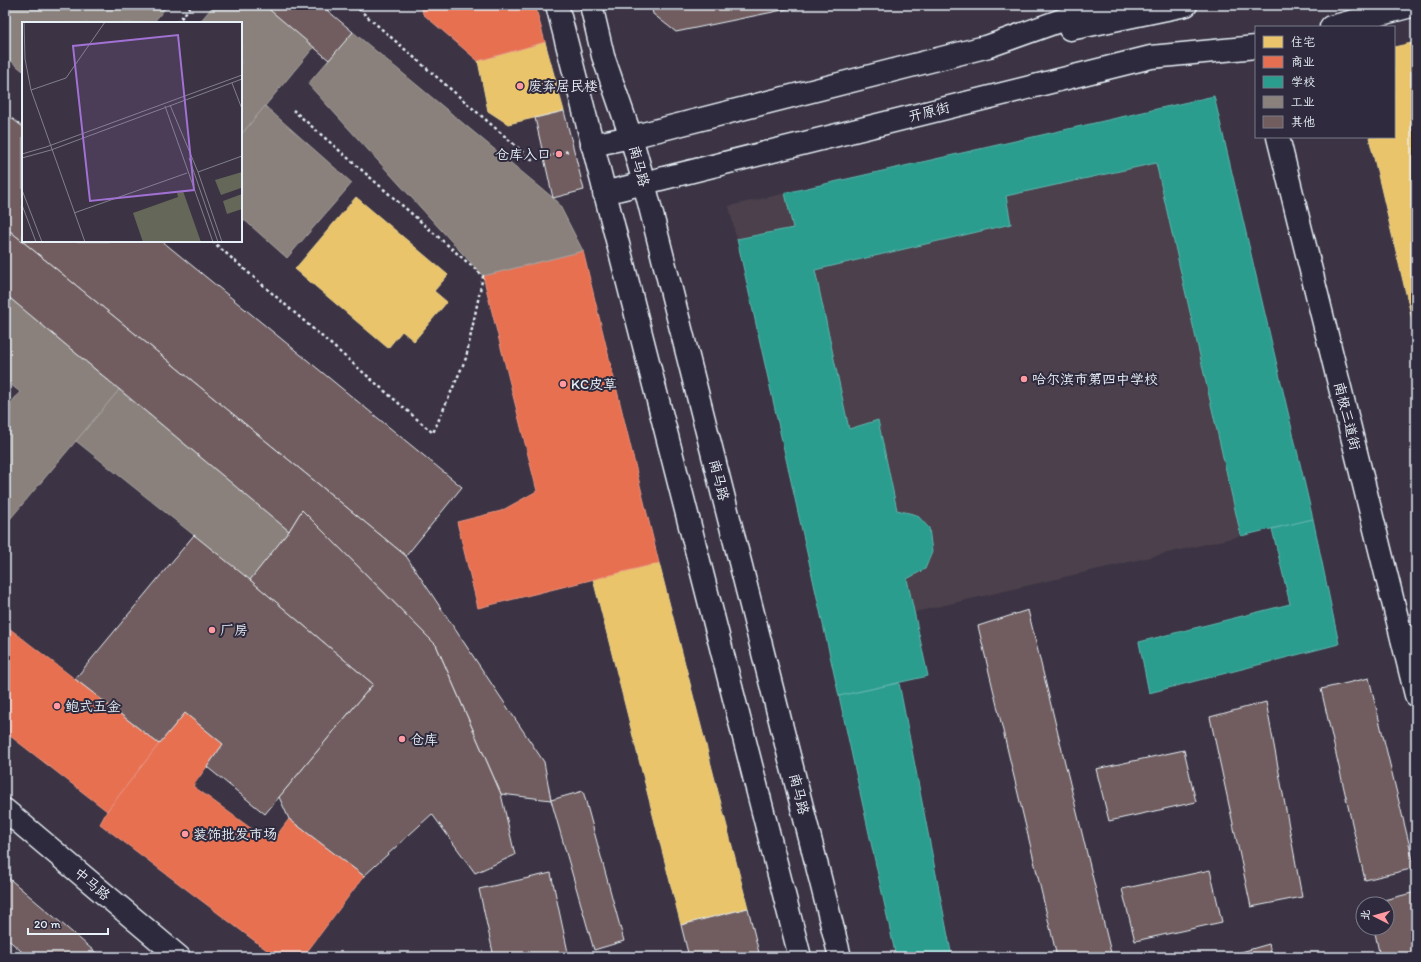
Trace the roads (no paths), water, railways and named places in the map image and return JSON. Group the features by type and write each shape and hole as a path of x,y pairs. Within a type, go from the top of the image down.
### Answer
{"main road":[{"path":"557,5 800,957"},
{"name":"南马路","path":"591,5 603,56 631,137 644,183 840,957"},
{"path":"989,46 1104,5"},
{"path":"592,145 631,137 989,46 1186,5"},
{"path":"1335,26 1415,5"},
{"name":"开原街","path":"604,193 1151,57 1255,47"},
{"name":"南极三道街","path":"1278,138 1409,638 1416,696"},
{"name":"中马路","path":"5,810 179,957"}],"place":[{"name":"废弃居民楼","path":"520,86"},
{"name":"仓库入口","path":"559,154"},
{"name":"哈尔滨市第四中学校","path":"1024,379"},
{"name":"KC皮草","path":"563,384"},
{"name":"厂房","path":"212,630"},
{"name":"鲍式五金","path":"57,706"},
{"name":"仓库","path":"402,739"},
{"name":"装饰批发市场","path":"185,834"}]}
